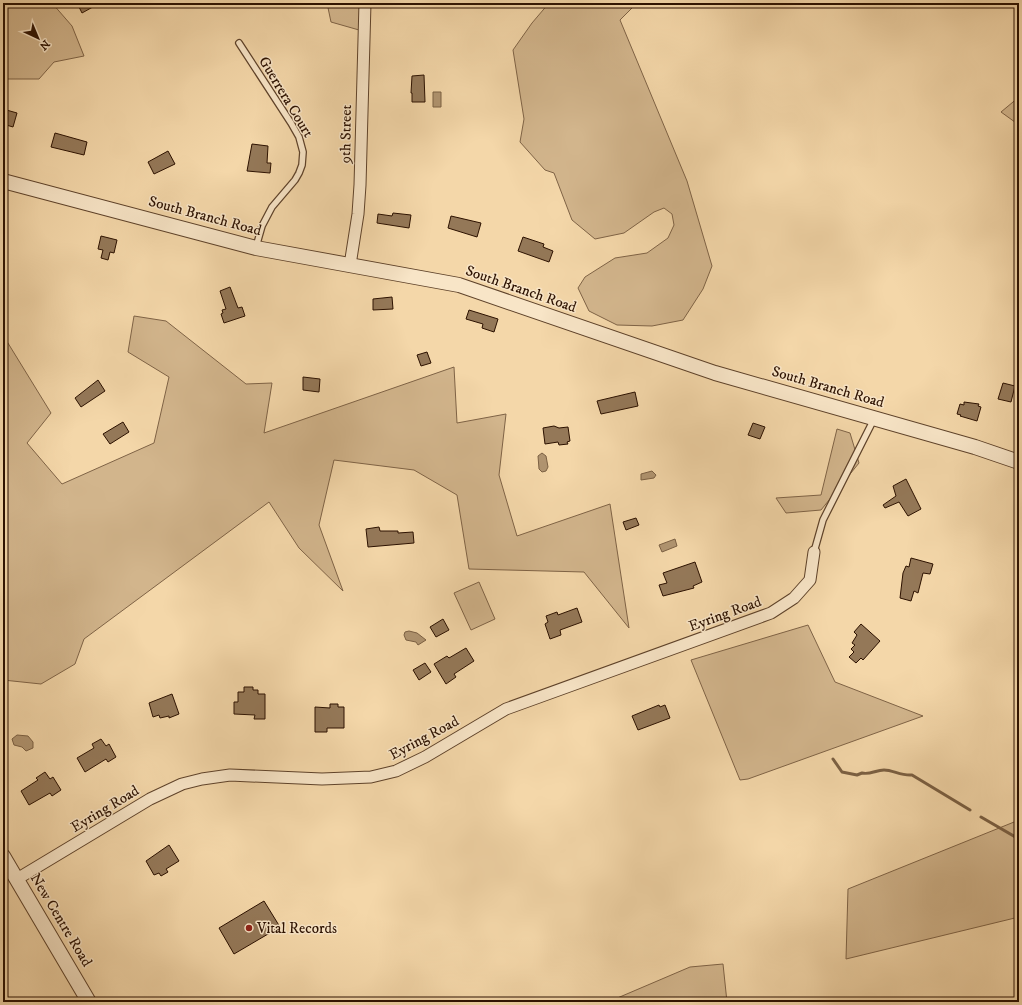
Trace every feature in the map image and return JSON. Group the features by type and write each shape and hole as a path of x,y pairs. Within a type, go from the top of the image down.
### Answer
{"street":[{"name":"9th Street","path":"350,265 358,214 360,185 365,3"},
{"name":"South Branch Road","path":"3,181 256,248 432,279 466,287 681,362 975,447 1019,462"},
{"name":"Eyring Road","path":"17,879 150,799 182,784 202,778 230,775 322,779 371,777 396,771 425,757 506,709 771,613 794,598 810,580 814,552"},
{"name":"New Centre Road","path":"3,856 89,1002"}],"lane":[{"name":"Guerrera Court","path":"239,43 296,132 303,152 302,165 299,173 295,180 272,207 262,226 256,248"},
{"path":"814,552 823,520 874,418"}],"shaded area":[{"path":"3,3 52,3 72,26 84,56 54,62 39,79 3,79"},
{"path":"327,3 361,3 359,30 331,22"},
{"path":"549,3 637,3 620,20 687,181 712,266 703,289 683,320 652,326 617,325 589,311 578,288 585,277 615,258 647,253 668,238 674,225 672,214 664,208 654,212 624,233 595,239 572,220 554,173 545,170 520,142 524,119 513,50 532,23"},
{"path":"433,92 441,92 441,107 433,107"},
{"path":"1019,97 1019,125 1001,112"},
{"path":"134,316 166,321 246,384 272,383 264,433 454,367 457,423 506,414 499,475 517,536 610,504 629,628 584,572 469,569 457,495 414,470 334,460 319,525 343,591 299,548 269,502 84,639 75,664 41,684 3,680 3,335 51,413 27,443 62,484 154,443 169,377 128,352"},
{"path":"837,429 850,433 859,463 821,510 786,513 776,498 821,495"},
{"path":"542,453 546,456 548,467 546,471 542,472 539,469 538,456"},
{"path":"652,471 656,475 654,478 641,480 641,474"},
{"path":"675,539 677,546 662,552 659,545"},
{"path":"479,582 495,619 471,630 454,593"},
{"path":"808,625 835,682 923,716 748,779 740,780 691,660"},
{"path":"409,631 417,633 426,640 418,645 416,642 406,640 404,635 405,632"},
{"path":"17,735 28,736 33,742 33,748 26,751 22,747 14,745 12,739"},
{"path":"1019,820 1019,917 846,959 848,889"},
{"path":"723,964 727,1002 608,1002 690,967"}],"building":[{"path":"77,3 100,3 82,13"},
{"path":"424,75 425,102 412,102 412,76"},
{"path":"3,109 17,113 13,127 3,124"},
{"path":"55,133 87,142 84,155 51,147"},
{"path":"252,144 268,146 267,163 271,163 270,173 247,171"},
{"path":"168,151 175,164 154,174 148,162"},
{"path":"393,213 411,215 409,228 377,223 378,214 392,216"},
{"path":"451,216 481,223 477,237 448,228"},
{"path":"101,236 117,240 114,253 110,252 108,260 101,258 103,250 98,249"},
{"path":"523,237 544,244 543,247 553,251 549,262 518,251"},
{"path":"230,287 238,308 242,307 245,316 224,323 221,314 223,313 222,310 226,309 220,291"},
{"path":"392,297 393,309 373,310 373,299"},
{"path":"469,310 498,319 494,332 482,328 483,324 466,319"},
{"path":"427,352 431,363 421,366 417,355"},
{"path":"303,377 320,379 319,392 303,390"},
{"path":"98,380 105,391 81,407 75,398"},
{"path":"1003,383 1015,386 1011,402 998,399"},
{"path":"635,392 638,406 601,414 597,401"},
{"path":"964,402 979,404 978,406 981,407 977,421 957,414 960,404 964,405"},
{"path":"123,422 129,432 110,444 103,434"},
{"path":"753,423 765,427 760,439 748,435"},
{"path":"554,426 559,428 568,427 570,441 567,442 568,444 559,445 558,442 545,444 543,428"},
{"path":"906,479 921,509 908,516 899,502 885,508 883,505 896,496 893,486"},
{"path":"636,518 639,525 626,530 623,522"},
{"path":"379,527 380,531 398,531 398,533 413,532 414,543 368,547 366,529"},
{"path":"911,558 933,564 930,574 923,573 918,593 914,591 911,601 900,598 903,573 906,566 909,567"},
{"path":"695,562 702,582 693,586 694,588 663,596 659,585 667,583 663,573"},
{"path":"577,608 582,622 560,630 561,635 550,639 545,624 548,622 546,616 557,612 558,615"},
{"path":"443,619 449,630 436,637 430,627"},
{"path":"861,624 880,641 863,660 861,658 856,663 849,657 854,652 851,649 855,645 852,643 857,635 854,632"},
{"path":"466,648 474,661 454,674 456,677 446,684 434,664 447,656 449,658"},
{"path":"425,663 431,672 419,680 413,670"},
{"path":"244,687 253,687 253,690 258,690 258,694 265,694 265,719 254,719 255,715 234,714 234,702 238,702 238,692 244,692"},
{"path":"172,694 179,714 169,718 169,716 160,718 159,715 153,717 149,703"},
{"path":"330,704 338,704 338,707 344,707 344,728 327,728 327,732 315,732 315,707 330,708"},
{"path":"659,705 660,707 665,705 670,718 638,730 632,716"},
{"path":"101,739 106,746 109,744 116,757 108,762 106,759 85,772 77,758 94,748 92,744"},
{"path":"45,772 50,779 53,777 61,790 52,796 50,793 29,805 21,791 38,780 36,778"},
{"path":"169,845 179,861 166,869 168,872 161,876 159,873 154,875 146,861"},
{"name":"Vital Records","path":"264,901 280,927 234,954 219,928"}],"waterway":[{"path":"833,759 842,772 857,775 884,770 904,775 912,775 970,810"},
{"path":"981,817 1019,839"}],"place":[{"name":"Vital Records","path":"249,928"}]}
